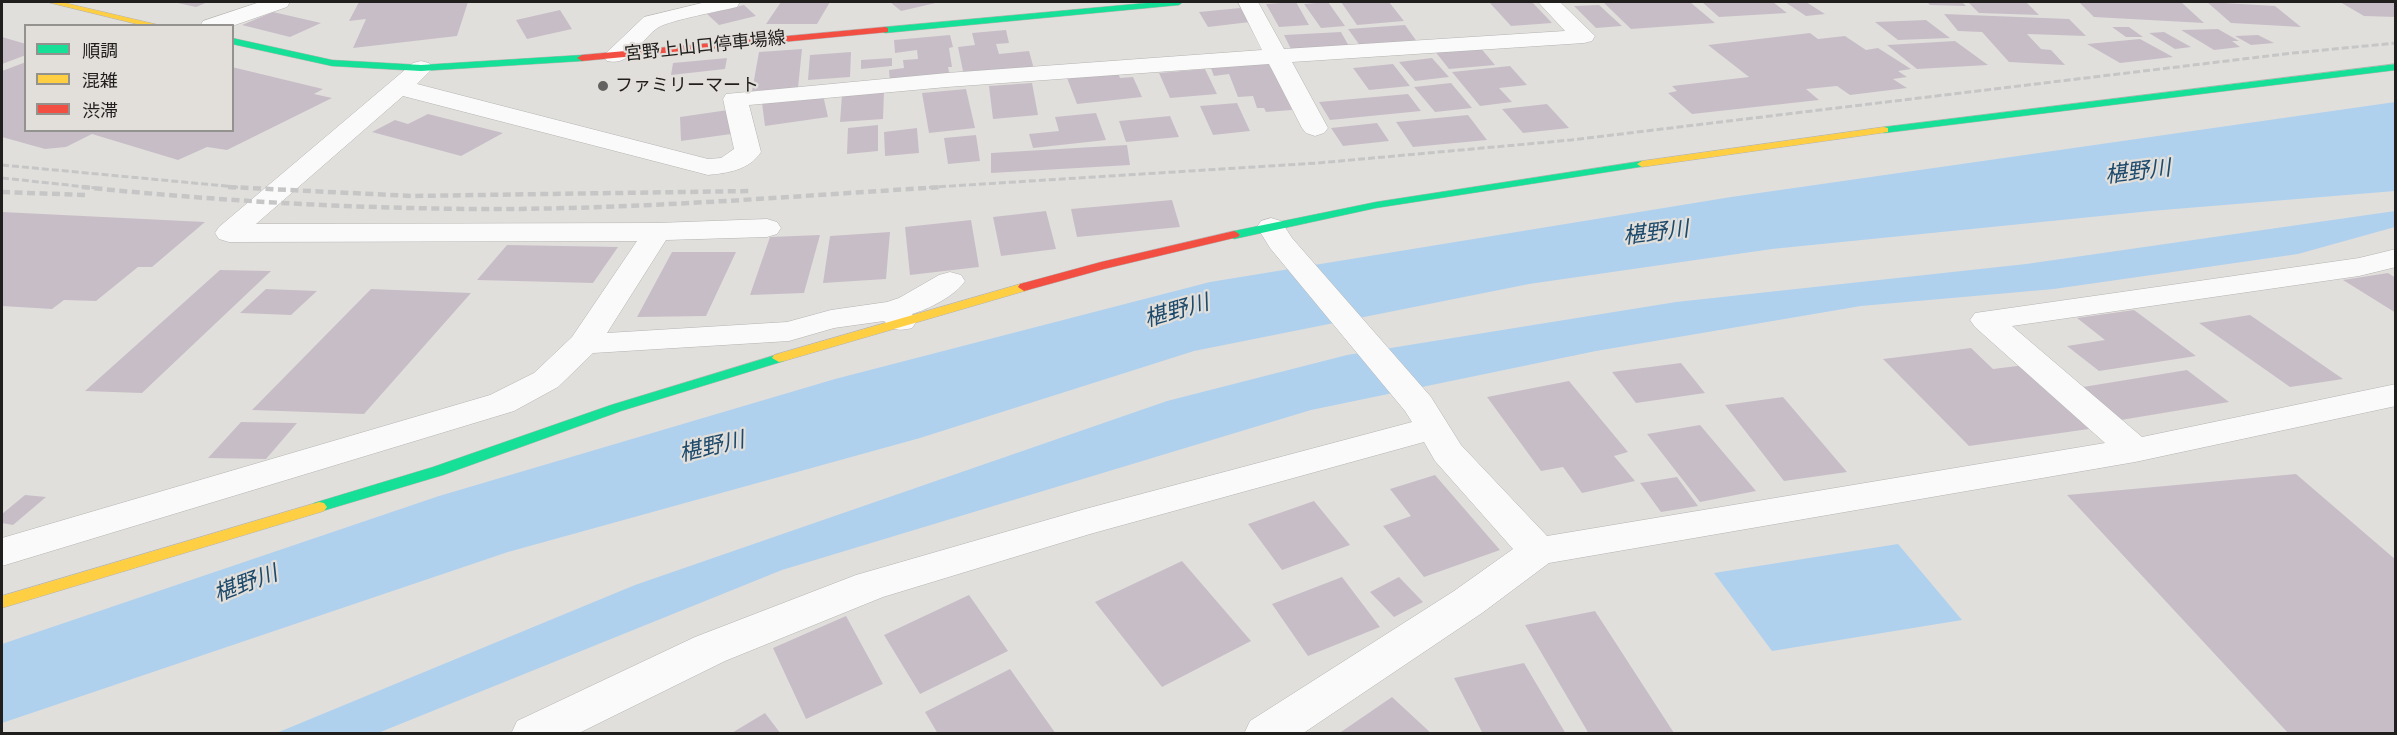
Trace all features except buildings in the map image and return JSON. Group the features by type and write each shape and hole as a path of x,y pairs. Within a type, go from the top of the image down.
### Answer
{"street":[{"path":"53,2 150,24"},
{"path":"217,24 279,2"},
{"path":"615,56 652,22 729,2"},
{"name":"宮野上山口停車場線","path":"234,41 410,78 1179,2"},
{"path":"1248,2 1315,128"},
{"path":"766,228 657,232 229,233 410,78 437,96 708,167 728,165 748,152 735,99 842,88 1584,36 1548,2"},
{"path":"2,602 438,471 616,408 896,316 1101,266 1276,235 1376,205 1763,146 2396,67"},
{"path":"2,552 502,403 546,380 584,344 657,232"},
{"path":"1276,235 1426,416 1448,453 1538,551"},
{"path":"2135,450 1986,320 2271,280 2396,258"},
{"path":"584,344 789,332 831,319 896,316 950,281"},
{"path":"1266,734 1468,602 1538,551 2135,450 2396,395"},
{"path":"533,734 710,649 870,586 1426,416"}],"water":[{"name":"椹野川","path":"2395,102 2395,191 2151,211 1772,249 1529,284 1194,351 920,438 508,552 2,723 2,644 439,496 835,379 1210,282 1731,197"},
{"path":"2395,211 2395,227 2298,254 2054,289 1861,306 1596,351 1311,410 782,570 378,733 274,734 635,585 1167,401 1347,355 1676,302 2026,264"},
{"path":"1898,544 1962,620 1772,651 1714,573"}],"railway":[{"path":"919,188 1318,163 1571,140 2293,53 2396,43"},
{"path":"2,165 245,188"},
{"path":"2,178 96,188"},
{"path":"82,187 288,203 391,208 494,209 662,204 943,187"},
{"path":"228,187 245,188"},
{"path":"245,188 412,196 751,191"},
{"path":"2,192 85,195"}],"traffic: fast":[{"path":"885,30 1179,2"},
{"path":"234,41 332,63 421,68 582,58"},
{"path":"1884,130 2396,67"},
{"path":"1234,235 1376,205 1642,164"},
{"path":"319,507 438,471 616,408 779,358"}],"traffic: slow":[{"path":"51,2 150,24"},
{"path":"1642,164 1884,130"},
{"path":"779,358 1024,287"},
{"path":"2,602 319,507"}],"traffic: jam":[{"path":"582,58 885,30"},
{"path":"1024,287 1101,266 1234,235"}],"place":[{"name":"ファミリーマート","path":"603,86"}]}
